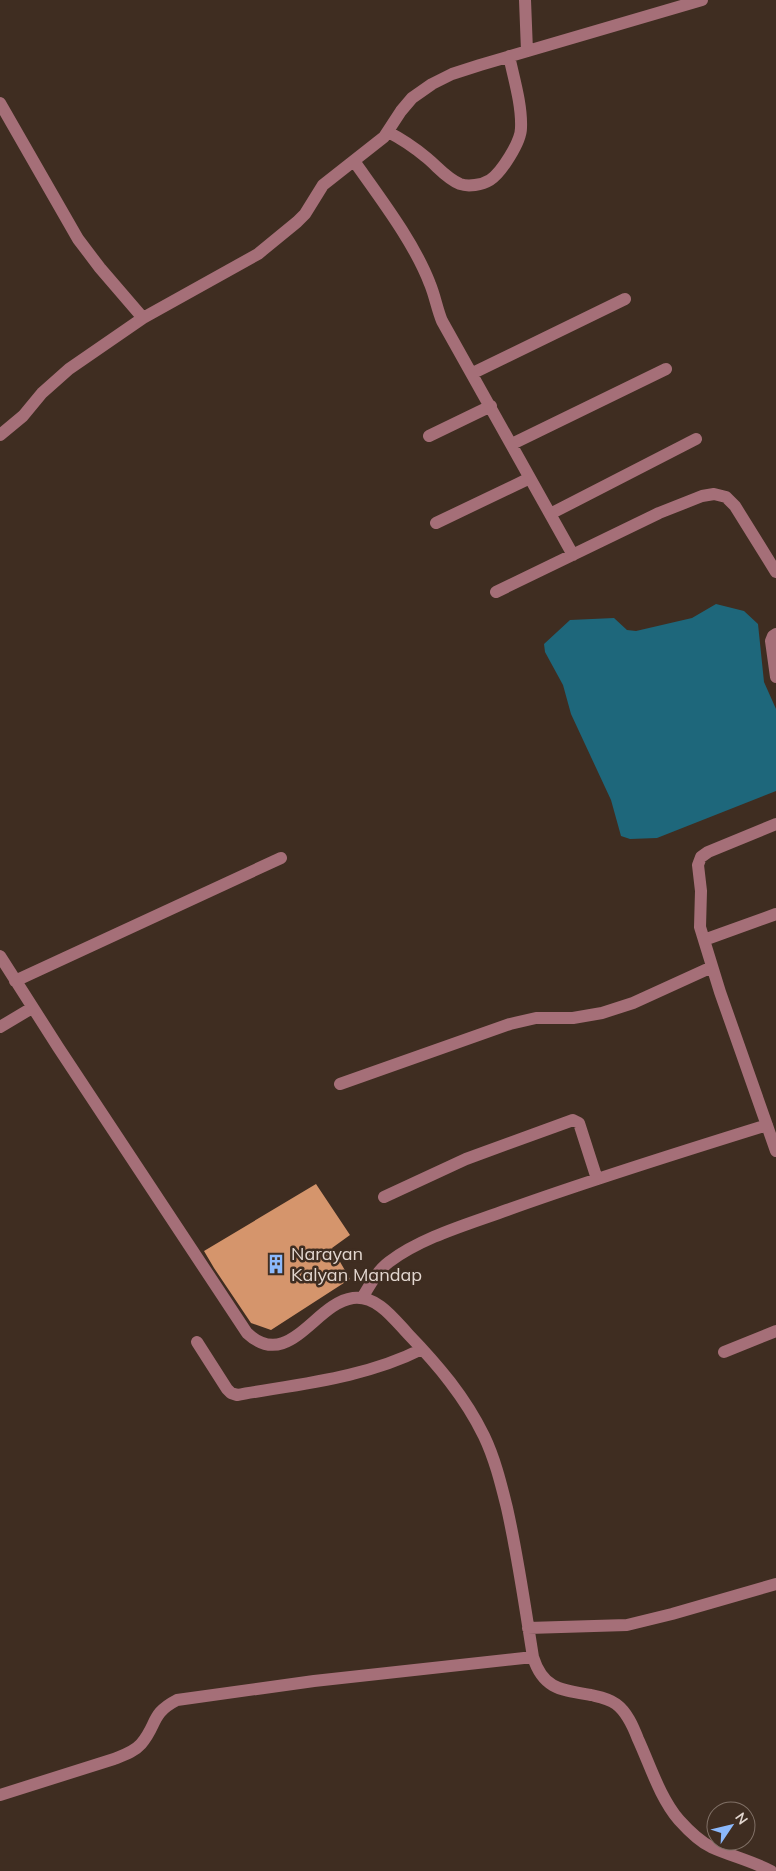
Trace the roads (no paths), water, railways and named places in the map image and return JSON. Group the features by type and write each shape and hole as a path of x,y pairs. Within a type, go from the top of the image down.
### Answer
{"street":[{"path":"525,0 527,51"},
{"path":"0,435 23,416 42,393 69,369 143,318 258,254 305,214 324,185 376,145 388,132 401,110 412,98 432,84 452,74 509,56 620,23 687,6 702,0"},
{"path":"388,132 416,149 449,178 462,185 476,185 488,181 496,175 518,142 521,130 521,116 509,56"},
{"path":"0,103 78,239 143,318"},
{"path":"354,161 399,226 430,284 436,308 442,321 473,373 573,555"},
{"path":"473,373 626,299"},
{"path":"512,444 666,369"},
{"path":"430,436 491,406"},
{"path":"550,514 696,438"},
{"path":"436,523 530,478"},
{"path":"496,592 659,513 702,496 714,494 726,497 735,506 776,572"},
{"path":"776,634 771,641 776,677"},
{"path":"776,824 708,852 701,857 698,865 701,891 700,928 776,1151"},
{"path":"14,981 281,858"},
{"path":"704,940 776,914"},
{"path":"0,956 14,981 247,1333 256,1341 268,1345 278,1345 289,1341 335,1306 353,1298 362,1298 375,1303 388,1312 441,1369 467,1405 485,1437 495,1462 516,1548 533,1657 542,1678 550,1685 562,1690 608,1699 617,1705 633,1727 665,1798 678,1818 692,1833 710,1846 772,1871"},
{"path":"340,1084 510,1024 536,1018 573,1018 602,1013 633,1003 712,967"},
{"path":"0,1027 32,1008"},
{"path":"362,1298 375,1277 388,1262 407,1251 467,1225 765,1120 776,1112"},
{"path":"384,1197 466,1160 572,1120 579,1123 596,1179"},
{"path":"724,1352 776,1331"},
{"path":"197,1342 227,1389 237,1395 343,1376 386,1364 422,1349"},
{"path":"528,1628 627,1624 672,1614 776,1584"},
{"path":"0,1795 130,1753 141,1744 157,1714 177,1700 314,1681 533,1657"}],"water":[{"path":"716,604 744,611 758,624 764,682 776,709 776,791 657,838 630,839 621,836 611,800 571,714 563,685 545,652 544,644 570,620 614,618 627,630 636,631 692,618"}],"place":[{"name":"Narayan Kalyan Mandap","path":"276,1264"}]}
